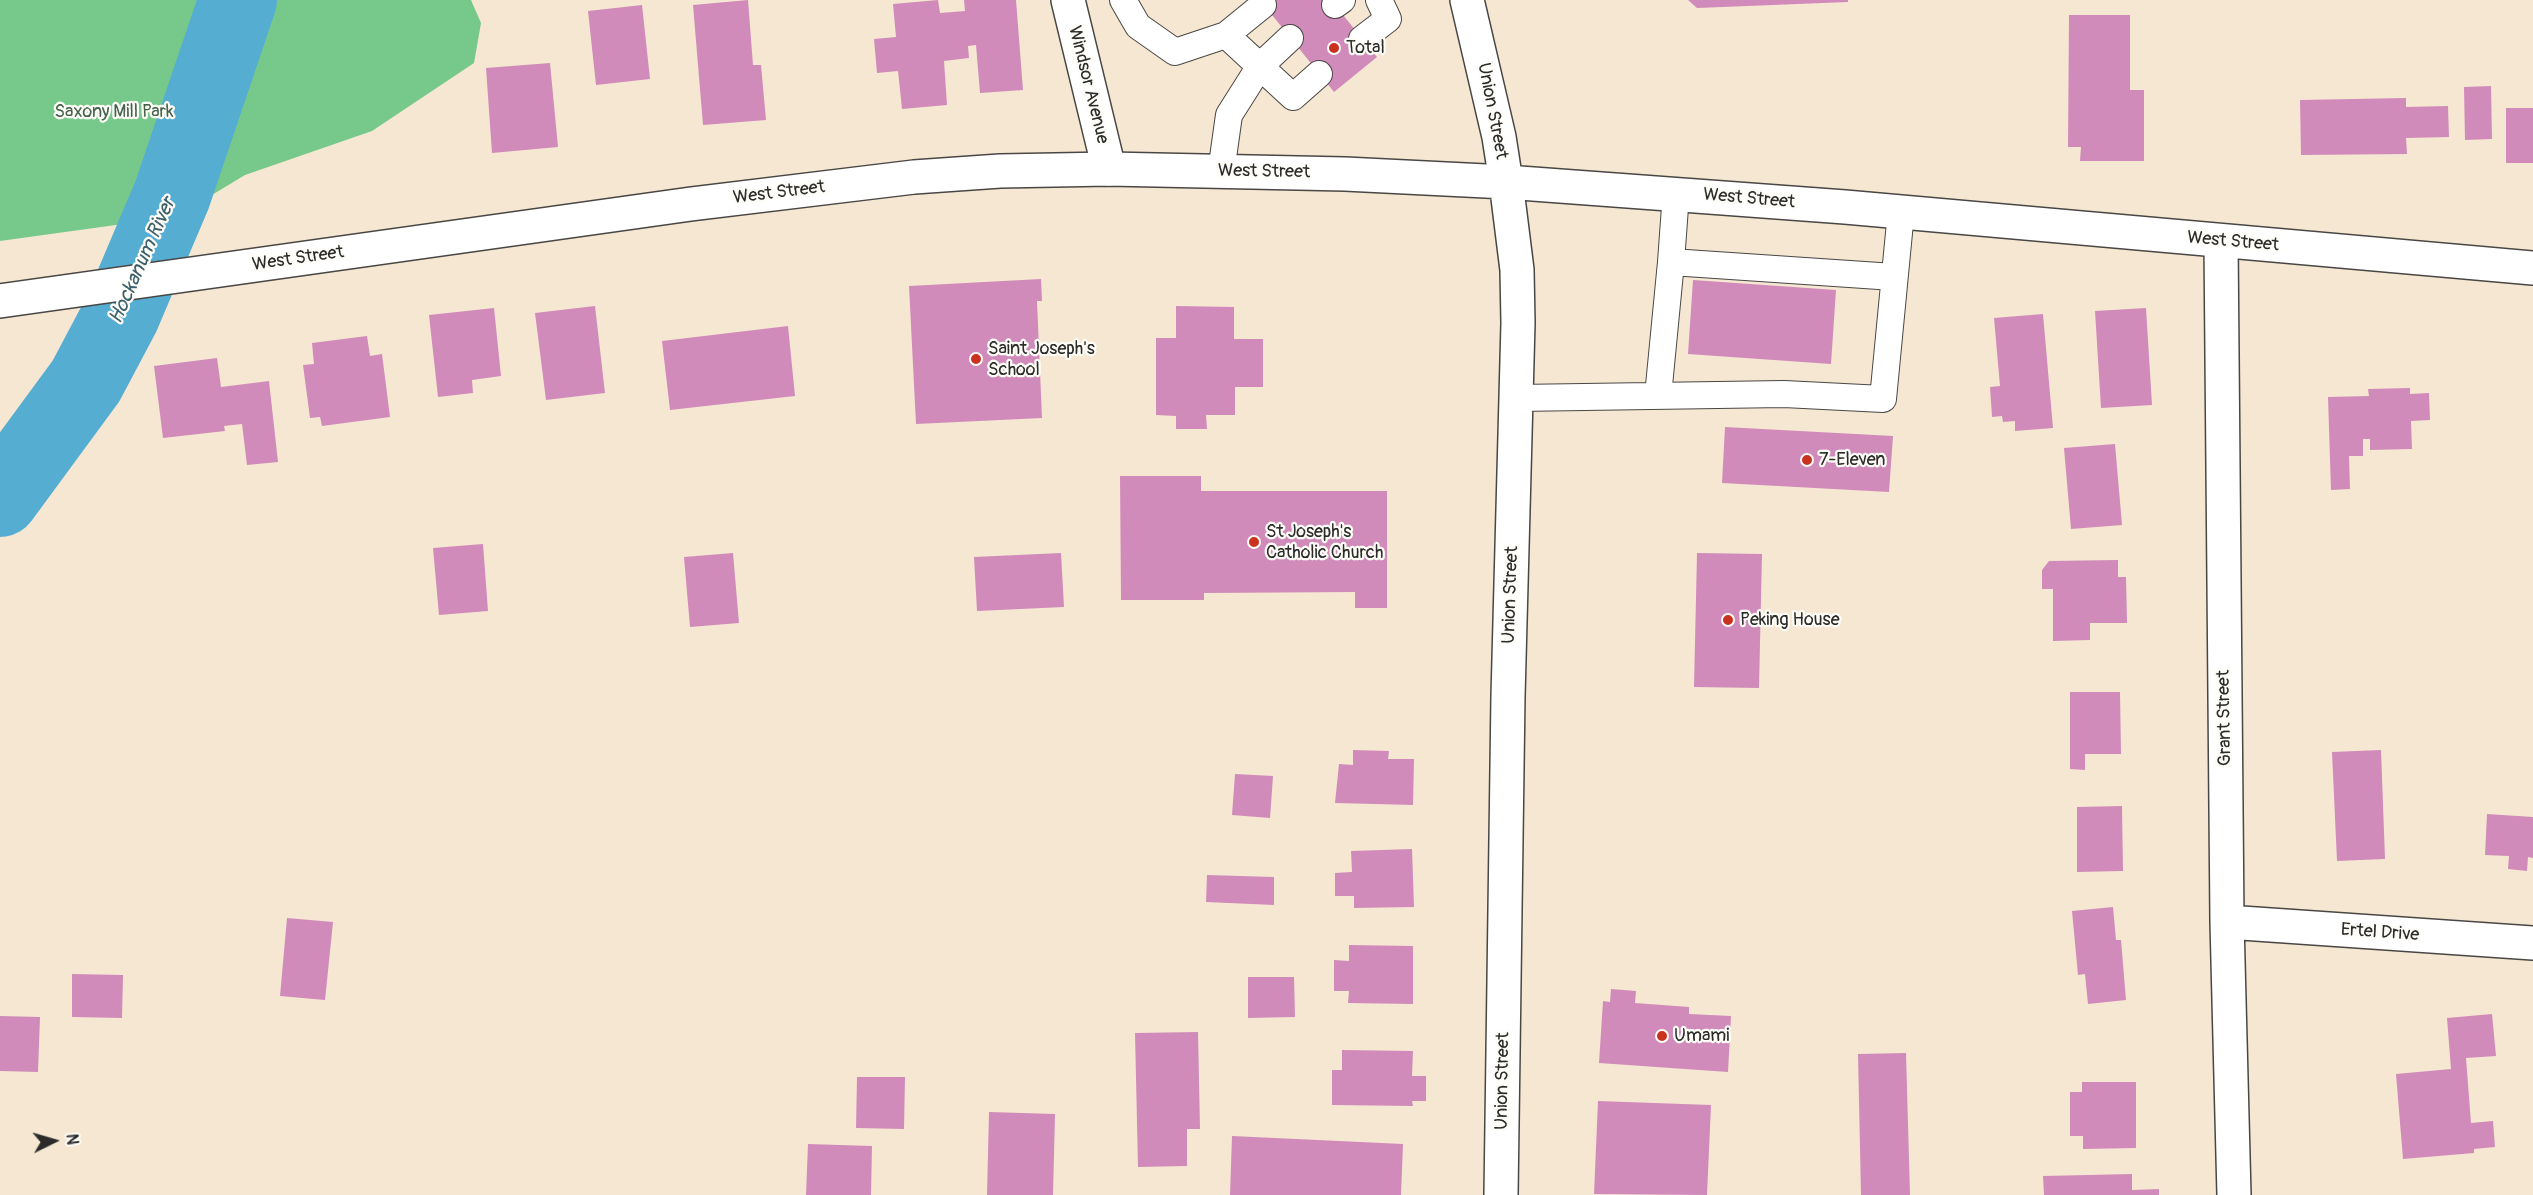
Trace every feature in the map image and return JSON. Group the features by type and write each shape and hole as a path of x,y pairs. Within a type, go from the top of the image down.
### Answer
{"main road":[{"name":"Windsor Avenue","path":"1068,0 1109,170"},
{"name":"Union Street","path":"1467,0 1483,64 1506,182 1517,270 1517,398 1508,696 1501,1195"},
{"name":"West Street","path":"0,301 691,204 863,183 1000,171 1221,172 1506,182 1676,193 2533,268"},
{"name":"Grant Street","path":"2220,241 2227,922 2234,1195"},
{"name":"Ertel Drive","path":"2227,922 2533,943"}],"lane":[{"path":"1123,0 1138,26 1175,52 1226,35 1263,4"},
{"path":"1362,39 1388,18 1380,0"},
{"path":"1226,35 1293,97 1319,74"},
{"path":"1221,172 1228,115 1260,66 1290,38"},
{"path":"1658,396 1676,193"},
{"path":"1517,398 1784,394 1883,399 1901,212"},
{"path":"1671,262 1894,277"}],"green space":[{"name":"Saxony Mill Park","path":"0,0 471,0 481,23 474,63 372,131 245,175 192,207 188,215 0,241"}],"building":[{"path":"748,0 753,65 761,65 766,120 703,125 693,5"},
{"path":"938,0 940,13 965,11 964,0 1016,0 1023,90 980,93 976,45 968,46 969,58 944,61 947,105 902,109 898,71 877,73 874,39 896,37 893,4"},
{"name":"Total","path":"1260,0 1331,0 1377,57 1334,92"},
{"path":"1688,0 1848,0 1848,2 1697,8"},
{"path":"642,5 650,79 596,85 588,11"},
{"path":"2069,15 2130,15 2130,90 2144,90 2144,161 2080,161 2081,147 2068,147"},
{"path":"550,63 558,147 492,153 486,68"},
{"path":"2491,86 2492,139 2465,140 2464,87"},
{"path":"2406,98 2406,107 2448,106 2449,137 2406,138 2407,154 2301,155 2300,100"},
{"path":"2506,108 2533,108 2533,163 2506,163"},
{"name":"Saint Joseph's School","path":"1041,279 1042,301 1037,301 1042,418 916,424 909,286"},
{"path":"1693,280 1836,290 1831,364 1688,354"},
{"path":"595,306 605,393 546,400 535,313"},
{"path":"1176,306 1234,307 1234,339 1263,339 1263,387 1235,387 1235,415 1206,415 1207,429 1176,429 1176,416 1156,415 1156,338 1176,338"},
{"path":"494,308 501,376 472,380 473,393 438,397 429,315"},
{"path":"2146,308 2152,405 2101,408 2095,311"},
{"path":"2043,314 2053,428 2015,431 2015,421 2003,422 2002,416 1992,417 1990,387 2000,386 1994,318"},
{"path":"788,326 795,396 670,410 662,341"},
{"path":"367,336 370,356 382,354 390,417 322,426 320,417 310,418 303,365 314,364 312,343"},
{"path":"217,358 221,387 269,381 278,462 247,465 242,424 224,426 225,431 163,438 154,366"},
{"path":"2410,388 2410,394 2429,393 2430,420 2411,421 2412,449 2370,450 2370,439 2363,439 2363,456 2349,456 2350,489 2331,490 2328,397 2369,396 2368,389"},
{"path":"1725,427 1893,436 1889,492 1722,483"},
{"path":"2115,444 2122,525 2071,529 2064,448"},
{"name":"St Joseph's Catholic Church","path":"1120,476 1201,476 1201,491 1387,491 1387,608 1355,608 1355,592 1204,593 1204,600 1121,600"},
{"path":"483,544 488,611 439,615 433,548"},
{"path":"733,553 739,623 690,627 684,557"},
{"path":"1061,553 1064,607 977,611 974,557"},
{"path":"1697,553 1762,554 1759,688 1694,687"},
{"path":"2118,560 2118,577 2126,577 2127,623 2090,623 2090,640 2053,641 2053,589 2042,589 2042,570 2049,561"},
{"path":"2070,692 2120,692 2121,754 2085,754 2085,770 2070,769"},
{"path":"1353,750 1389,751 1388,759 1414,759 1413,805 1335,803 1339,764 1353,765"},
{"path":"2381,750 2385,859 2337,861 2332,752"},
{"path":"1235,774 1273,776 1270,818 1232,815"},
{"path":"2122,806 2123,871 2077,872 2077,807"},
{"path":"2487,814 2533,817 2533,858 2528,857 2527,871 2508,869 2509,856 2485,855"},
{"path":"1412,849 1414,907 1354,908 1354,896 1335,896 1335,873 1352,872 1351,851"},
{"path":"1207,875 1274,877 1274,905 1206,902"},
{"path":"2113,907 2116,940 2121,940 2126,1000 2088,1004 2085,974 2078,975 2072,911"},
{"path":"287,918 333,922 325,1000 280,996"},
{"path":"1349,945 1413,946 1413,1004 1348,1003 1349,991 1334,991 1334,960 1349,961"},
{"path":"72,974 123,975 122,1018 72,1017"},
{"path":"1248,977 1294,977 1295,1017 1248,1018"},
{"path":"1611,989 1636,991 1635,1003 1689,1007 1689,1014 1731,1016 1728,1072 1599,1063 1603,1001 1610,1002"},
{"path":"2492,1014 2496,1056 2466,1058 2471,1123 2493,1121 2495,1147 2474,1149 2474,1153 2403,1159 2396,1074 2451,1069 2447,1018"},
{"path":"0,1016 40,1017 38,1072 0,1071"},
{"path":"1198,1032 1200,1129 1187,1129 1187,1166 1138,1167 1135,1033"},
{"path":"1342,1050 1413,1051 1412,1076 1426,1076 1426,1101 1412,1101 1413,1106 1332,1105 1332,1070 1342,1070"},
{"path":"1906,1053 1910,1195 1861,1195 1858,1054"},
{"path":"857,1077 905,1077 904,1129 856,1128"},
{"path":"2082,1082 2136,1082 2136,1148 2083,1149 2083,1136 2070,1136 2070,1092 2082,1092"},
{"path":"1598,1101 1711,1105 1707,1195 1594,1194"},
{"path":"989,1112 1055,1114 1053,1195 987,1195"},
{"path":"1232,1136 1403,1144 1401,1195 1230,1195"},
{"path":"808,1144 872,1146 871,1195 806,1195"},
{"path":"2132,1174 2132,1190 2159,1189 2159,1195 2044,1195 2043,1176"}],"waterway":[{"name":"Hockanum River","path":"0,498 86,381 121,315 172,195 238,0"}],"place":[{"name":"Total","path":"1334,48"},
{"name":"Saint Joseph's School","path":"976,359"},
{"name":"7-Eleven","path":"1807,460"},
{"name":"St Joseph's Catholic Church","path":"1254,542"},
{"name":"Peking House","path":"1728,620"},
{"name":"Umami","path":"1662,1036"}]}
